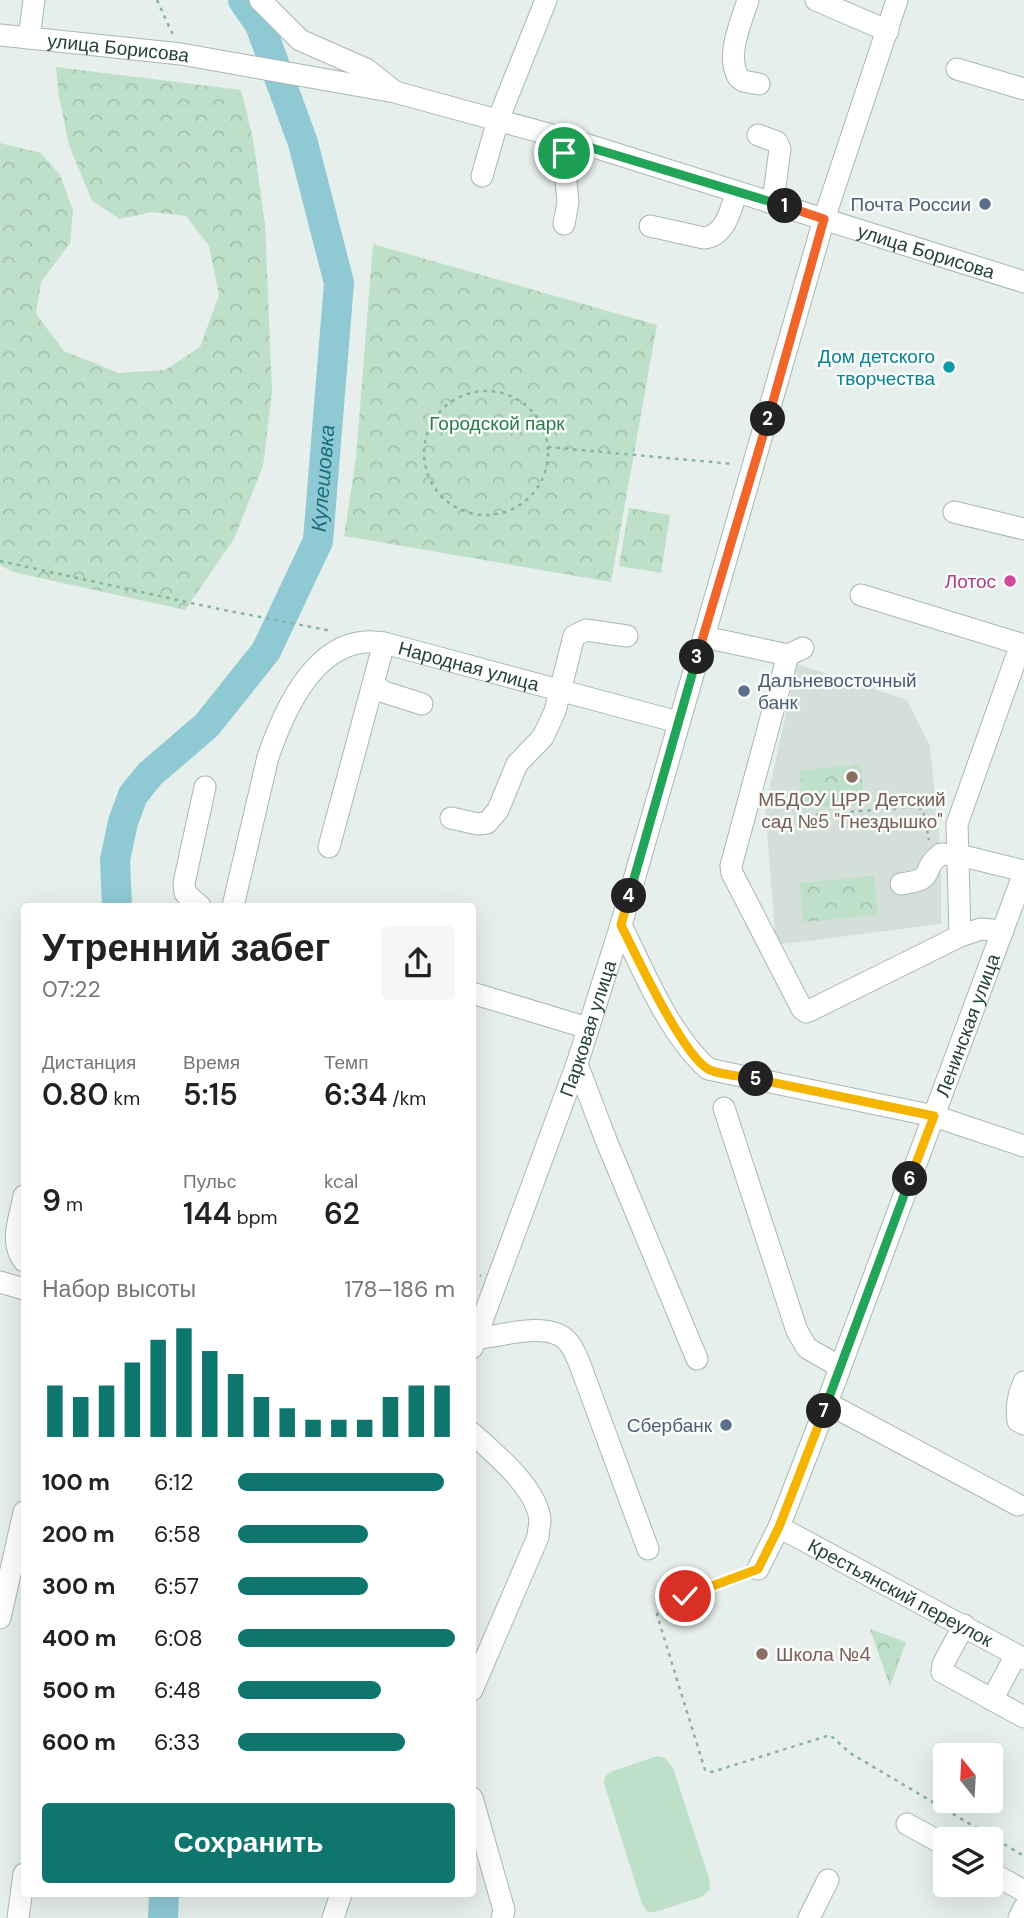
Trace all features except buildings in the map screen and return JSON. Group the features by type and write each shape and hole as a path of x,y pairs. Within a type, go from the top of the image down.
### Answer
{"street":[{"path":"29,38 34,0"},
{"path":"260,0 300,40 366,69 395,92"},
{"path":"482,176 498,120 546,0"},
{"path":"748,0 733,60 738,77 743,81 759,84"},
{"path":"816,0 888,31"},
{"name":"Парковая улица","path":"476,1338 577,1064 621,925 824,219 897,0"},
{"name":"улица Борисова","path":"0,35 180,54 395,92 773,202 1024,282"},
{"path":"957,69 1024,89"},
{"path":"758,135 777,142 780,149 773,202"},
{"path":"562,139 568,202 564,224"},
{"path":"650,226 704,238 711,237 723,226 736,192"},
{"path":"954,512 1024,529"},
{"path":"861,595 1023,644 957,824 960,936"},
{"path":"451,818 478,824 487,823 498,810 517,764 543,737 561,690 575,636 586,630 627,636"},
{"path":"704,636 795,652 731,866 732,873 802,1009 806,1012 811,1010 960,936 981,929 1003,931"},
{"path":"234,903 268,757 273,741 301,685 314,668 343,647 372,641 384,643"},
{"name":"Народная улица","path":"329,847 384,643 678,722"},
{"path":"373,684 384,692 422,704"},
{"path":"197,903 185,893 184,883 205,787"},
{"path":"901,884 920,881 927,876 932,860 940,854 959,855 1024,872"},
{"name":"Ленинская улица","path":"758,1569 779,1527 827,1403 1024,872"},
{"path":"621,925 657,996 693,1055 708,1069 934,1116 1024,1146"},
{"path":"476,994 587,1028"},
{"path":"577,1064 697,1359"},
{"path":"724,1108 797,1331 807,1348 840,1367"},
{"path":"21,1211 15,1242 21,1257"},
{"path":"0,1282 21,1288"},
{"path":"476,1343 536,1329 552,1332 567,1340 579,1362 648,1549"},
{"path":"1024,1382 1016,1409 1018,1420 1024,1424"},
{"path":"827,1403 1018,1505"},
{"path":"476,1437 518,1476 535,1503 540,1520 538,1537 476,1681"},
{"path":"0,1618 21,1525"},
{"name":"Крестьянский переулок","path":"779,1527 1020,1657"},
{"path":"964,1625 943,1664 942,1672 1024,1717"},
{"path":"992,1700 1020,1657"},
{"path":"476,1812 504,1910 502,1918"},
{"path":"907,1824 933,1838"},
{"path":"1003,1879 1024,1891"},
{"path":"809,1918 828,1880"},
{"path":"18,1918 21,1896"},
{"path":"333,1918 340,1897"},
{"path":"1019,1918 1024,1908"}],"path":[{"path":"157,0 180,54"},
{"path":"488,390 508,394 526,404 539,419 548,447 549,458 543,478 532,496 514,509 495,515 473,514 453,507 438,494 427,475 423,454 426,434 435,415 450,401 468,393 488,390"},
{"path":"548,447 725,462 754,469"},
{"path":"0,561 214,608 316,627"},
{"path":"808,815 916,807 923,810 926,816 932,860"},
{"path":"758,1569 664,1604 658,1609 657,1615 705,1770 712,1772 830,1735 849,1753 1024,1856"}],"shaded area":[{"name":"МБДОУ ЦРР Детский сад №5 \"Гнездышко\"","path":"797,664 907,700 930,746 941,854 941,924 776,945 765,808"}],"green space":[{"path":"56,67 241,90 253,139 265,224 272,392 263,466 234,539 185,610 13,572 0,565 0,143 41,153 60,175 73,211 70,243 41,282 36,314 64,351 119,373 165,370 200,347 219,295 209,246 186,216 152,212 120,219 92,201 69,145"},
{"name":"Городской парк","path":"373,244 657,325 611,582 344,536 356,458"},
{"path":"629,508 670,515 661,573 619,566"},
{"path":"861,765 864,804 803,809 800,770"},
{"path":"874,876 878,915 803,922 800,883"},
{"path":"870,1629 906,1642 890,1686"},
{"path":"657,1756 665,1758 673,1768 709,1878 710,1890 701,1897 648,1912 642,1904 604,1783 610,1772"}],"waterway":[{"name":"Кулешовка","path":"117,903 115,860 123,822 133,795 150,774 207,725 266,651 318,541 339,283 303,143 260,25 243,0"},
{"name":"Кулешовка","path":"163,1918 164,1897"}],"place":[{"name":"Почта России","path":"985,204"},
{"name":"Дом детского творчества","path":"949,367"},
{"name":"Лотос","path":"1010,581"},
{"name":"Дальневосточный банк","path":"744,691"},
{"name":"МБДОУ ЦРР Детский сад №5 \"Гнездышко\"","path":"852,777"},
{"name":"Сбербанк","path":"726,1425"},
{"name":"Школа №4","path":"762,1654"}],"route":[{"path":"564,153 562,139 824,219 621,925 657,996 693,1055 708,1069 934,1116 779,1527 758,1569 685,1596"}]}
